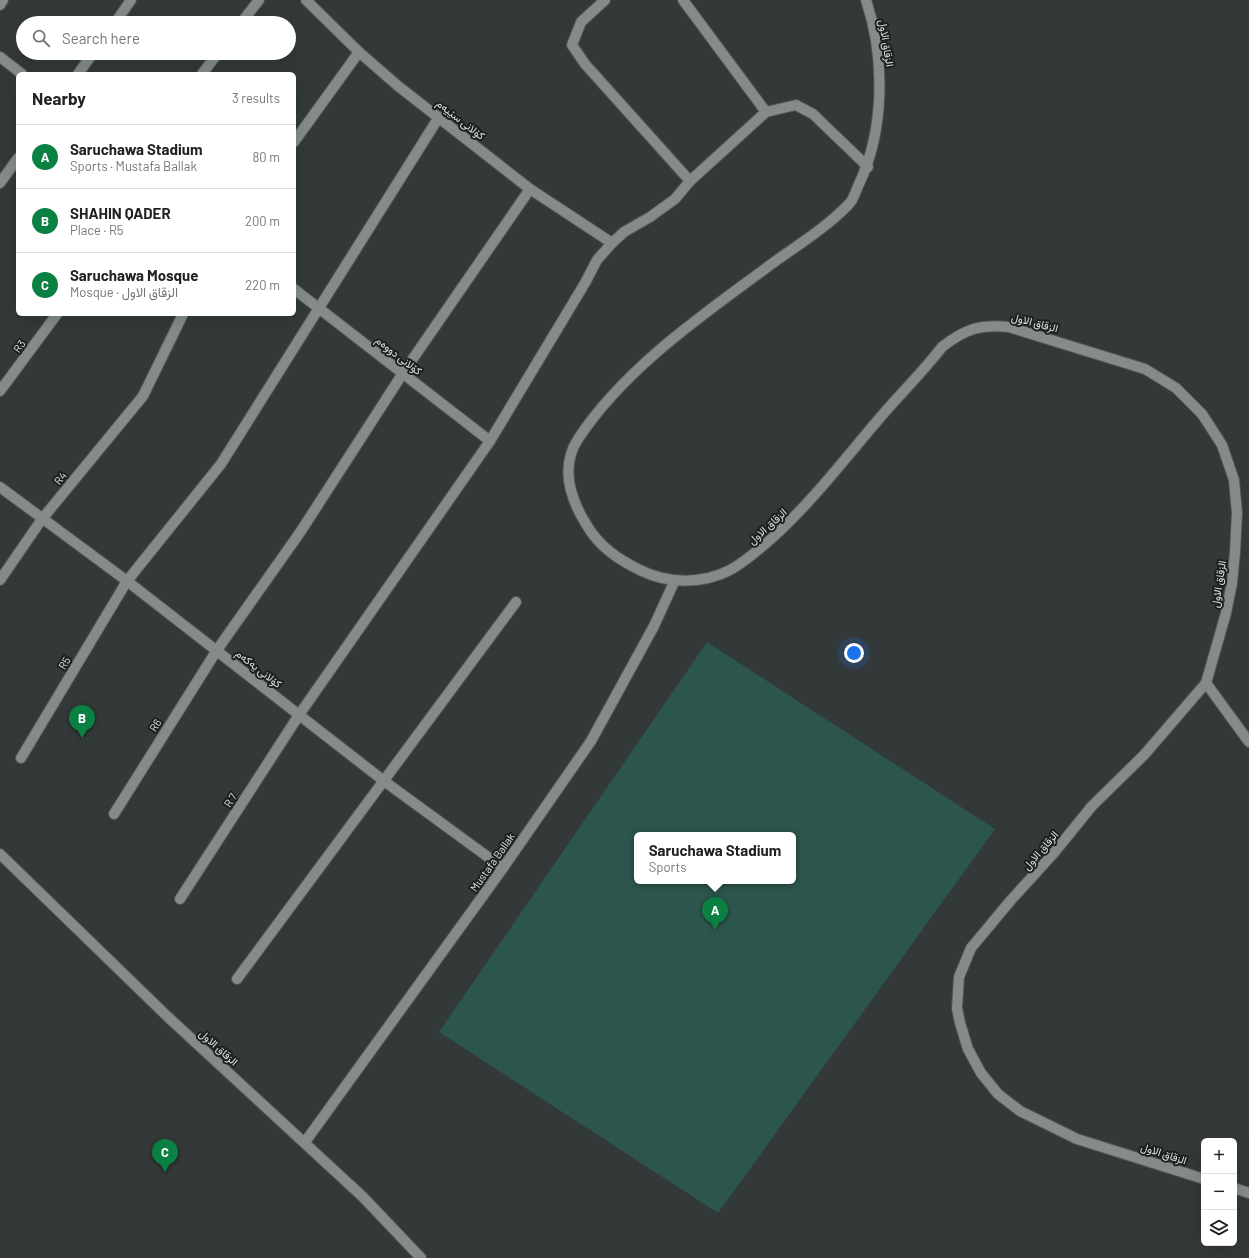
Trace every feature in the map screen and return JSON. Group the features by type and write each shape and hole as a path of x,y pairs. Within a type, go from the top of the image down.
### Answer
{"street":[{"path":"0,4 3,0"},
{"path":"120,16 131,0"},
{"path":"246,16 259,0"},
{"name":"کۆلانی سێیەم","path":"306,0 358,52 398,86 530,189 612,243"},
{"path":"605,0 581,22 572,45 585,64 690,181"},
{"path":"683,0 766,112 796,105 813,114 868,167"},
{"name":"الزقاق الاول","path":"866,0 872,17 880,72 877,119 868,167 851,202 816,231 667,342 603,404 575,444 569,462 568,481 572,499 590,531 601,544 628,565 651,575 674,580 702,579 729,571 741,564 797,515 942,347 956,336 973,328 991,325 1009,327 1145,369 1182,394 1202,414 1222,445 1234,480 1236,513 1235,552 1232,583 1226,613 1206,683 1144,755 1092,806 1054,854 1011,900 971,948 959,977 957,993 957,1008 968,1049 981,1073 998,1094 1020,1111 1077,1139 1201,1178"},
{"path":"296,139 358,52"},
{"path":"0,57 19,72"},
{"path":"79,72 88,60"},
{"path":"204,72 213,60"},
{"name":"R 7","path":"180,898 299,715 490,441 597,260 624,232 650,217 674,199 690,181 766,112"},
{"name":"R5","path":"21,758 127,581 221,464 439,117"},
{"path":"0,183 16,161"},
{"name":"R6","path":"114,814 217,650 301,531 403,373 530,189"},
{"name":"کۆلانی دووەم","path":"296,291 490,441"},
{"name":"R3","path":"0,391 56,316"},
{"name":"R4","path":"0,580 42,519 143,396 182,316"},
{"name":"کۆلانی یەکەم","path":"0,487 127,581 384,781 503,868"},
{"name":"Mustafa Ballak","path":"305,1142 503,868 591,741 654,626 674,580"},
{"path":"237,979 516,602"},
{"path":"1206,683 1249,742"},
{"name":"الزقاق الاول","path":"0,854 168,1017 363,1197 421,1258"},
{"path":"1237,1189 1249,1193"}],"green space":[{"path":"707,642 995,829 718,1213 439,1032"}],"place":[{"name":"SHAHIN QADER","path":"82,738"},
{"name":"Saruchawa Stadium","path":"715,930"},
{"name":"Saruchawa Mosque","path":"165,1172"}]}
